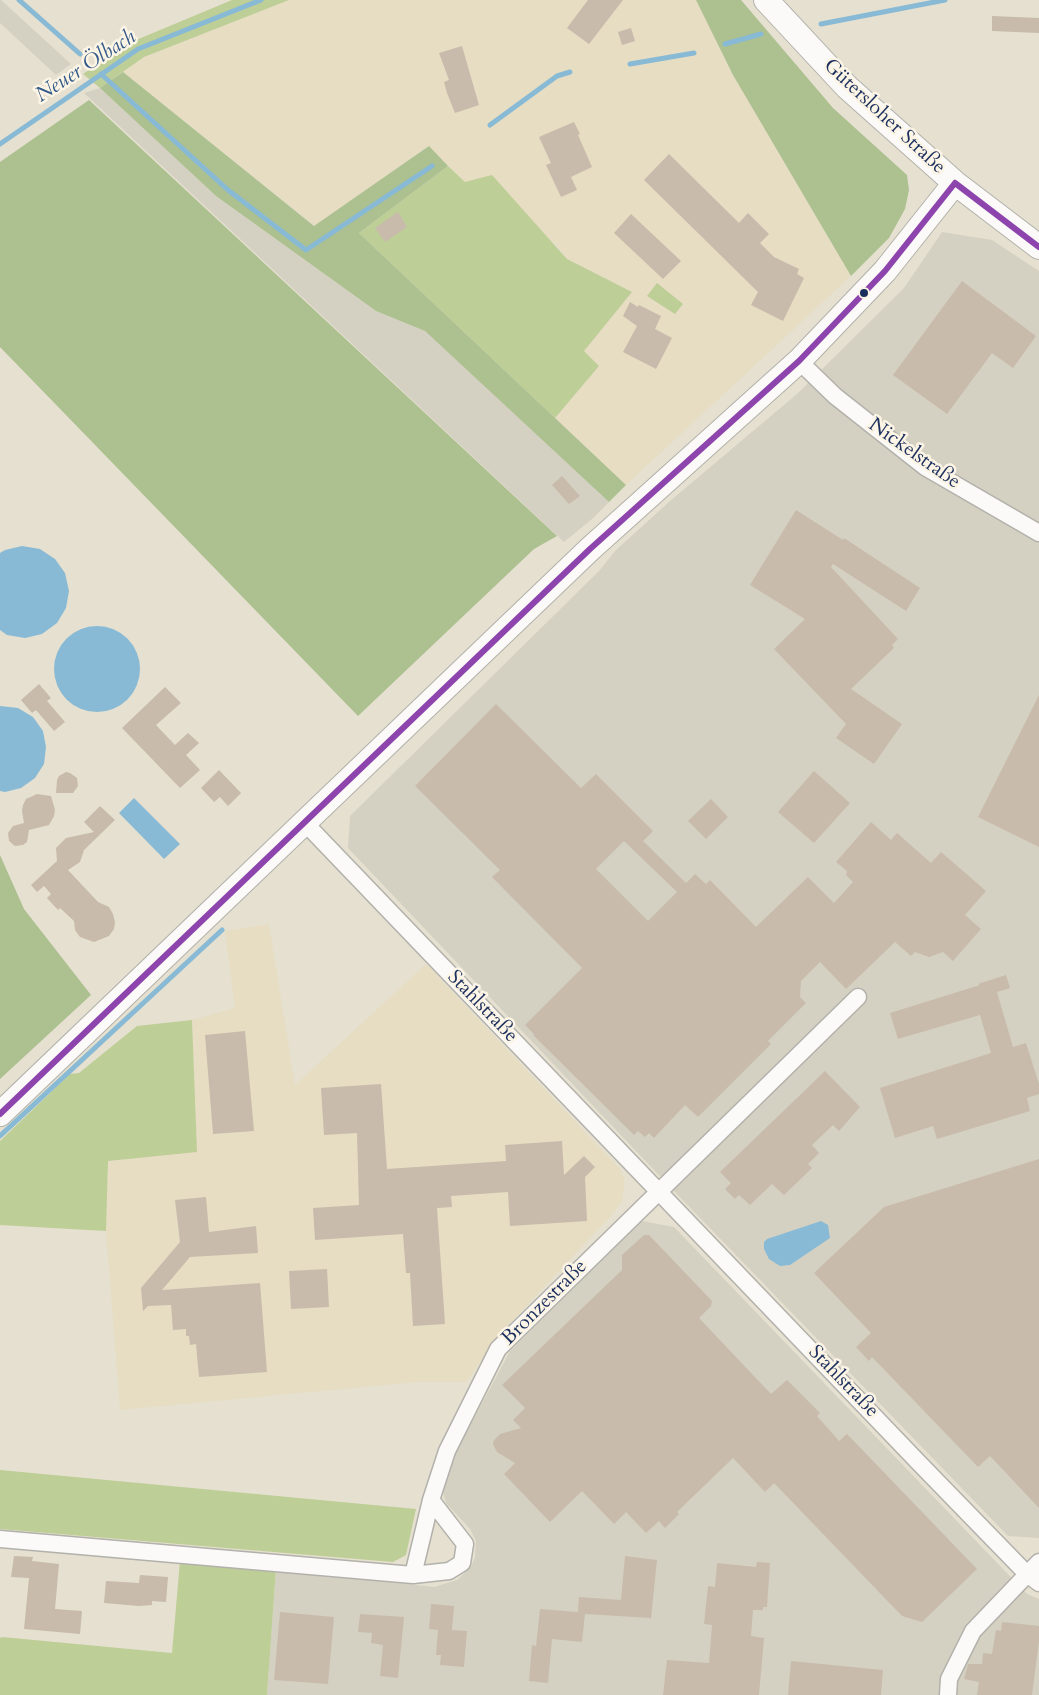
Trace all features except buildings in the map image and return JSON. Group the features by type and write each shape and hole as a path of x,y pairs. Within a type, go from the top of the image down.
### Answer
{"main road":[{"name":"Gütersloher Straße","path":"766,0 847,87 954,183 1039,247"},
{"path":"0,1113 590,549 799,361 885,271 954,183"}],"street":[{"name":"Nickelstraße","path":"799,361 835,396 925,467 1039,533"},
{"name":"Stahlstraße","path":"305,823 921,1465 1035,1573 974,1631 949,1679 948,1695"},
{"path":"659,1191 858,997"},
{"name":"Bronzestraße","path":"413,1575 431,1500 447,1450 498,1349 659,1191"},
{"path":"0,1539 413,1575 449,1571 462,1563 465,1544 431,1500"}],"shaded area":[{"path":"0,0 71,64 56,75 0,23"},
{"path":"289,0 696,0 733,75 851,276 626,485 555,418 598,366 584,351 632,292 567,259 555,243 465,182 428,146 315,226 123,72 144,57"},
{"path":"100,88 216,196 376,311 425,331 609,502 564,542 84,93"},
{"path":"942,232 992,240 1039,271 1039,1538 1008,1536 673,1190 348,848 350,816 599,571 616,550 670,501 797,394 904,288"},
{"path":"269,924 295,1085 426,964 621,1170 625,1183 622,1201 610,1217 499,1335 466,1382 418,1382 120,1410 106,1231 108,1161 197,1151 192,1020 235,1008 225,931"},
{"path":"642,1221 674,1227 1027,1594 1039,1599 1039,1695 267,1695 276,1569 434,1587 457,1580 471,1567 475,1557 476,1541 470,1529 446,1503 443,1492 455,1454 510,1351"}],"green space":[{"path":"232,0 289,0 144,57 100,88 83,74 129,43"},
{"path":"696,0 741,0 833,108 907,175 909,190 905,209 889,238 851,276 733,75"},
{"path":"123,72 314,226 429,146 448,166 359,233 626,485 609,502 425,331 376,311 216,196 100,88"},
{"path":"89,100 557,536 534,549 358,716 0,347 0,162"},
{"path":"448,166 465,182 492,175 567,259 632,292 584,351 599,366 555,418 359,233"},
{"path":"657,283 683,304 675,314 647,296"},
{"path":"0,855 24,909 91,995 0,1079"},
{"path":"192,1020 197,1152 108,1161 106,1231 0,1225 0,1141 70,1074 79,1073 137,1026"},
{"path":"0,1470 416,1509 406,1555 393,1562 0,1529"},
{"path":"180,1561 276,1569 267,1695 0,1695 0,1638 2,1637 172,1653"}],"water":[{"path":"22,546 40,549 55,559 65,573 69,591 66,608 57,623 42,634 25,638 7,635 0,630 0,553"},
{"path":"97,626 113,630 127,639 136,653 140,669 136,685 127,699 113,708 97,712 81,708 67,699 58,685 54,669 58,653 67,639 81,630"},
{"path":"0,706 18,708 33,717 43,731 46,747 44,764 35,778 21,788 5,792 0,791"},
{"path":"134,798 180,844 164,859 119,813"},
{"path":"821,1221 828,1225 830,1238 790,1265 780,1266 769,1259 764,1249 764,1242 767,1239"}],"waterway":[{"path":"19,0 80,54"},
{"name":"Neuer Ölbach","path":"0,144 138,49 261,0"},
{"path":"821,24 945,0"},
{"path":"725,44 761,34"},
{"path":"630,64 694,53"},
{"path":"490,125 557,76 570,72"},
{"path":"101,74 228,190 306,250 432,166"},
{"path":"0,1136 222,930"}],"transit line":[{"path":"955,183 1039,247"},
{"path":"0,1114 590,549 799,361 885,271 955,183"}]}
